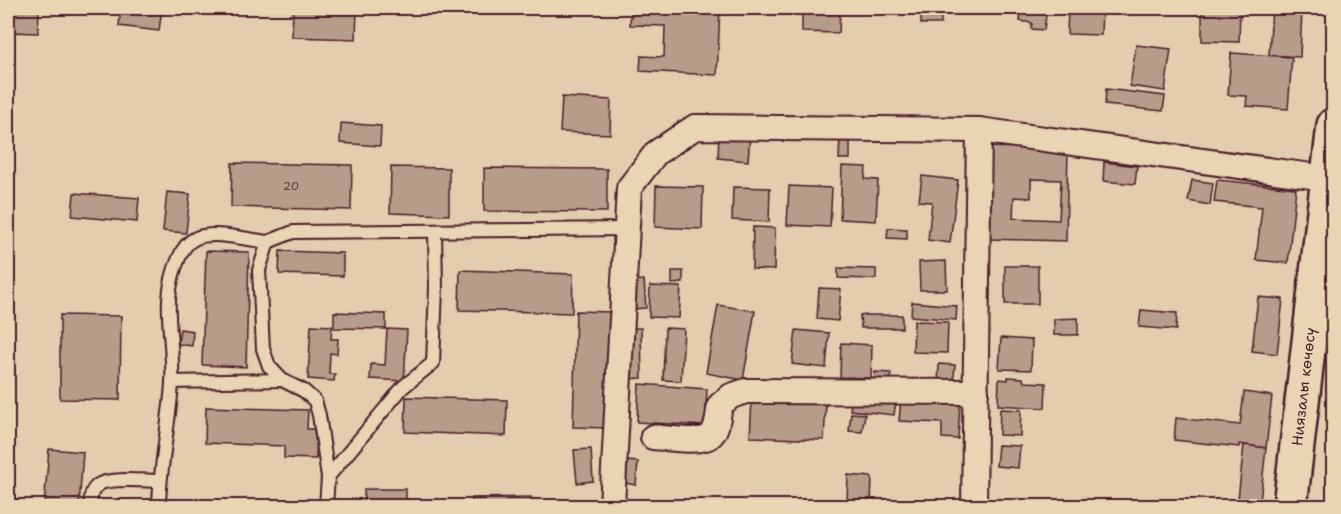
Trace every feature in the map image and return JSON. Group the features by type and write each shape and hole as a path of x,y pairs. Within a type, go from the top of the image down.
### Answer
{"street":[{"name":"Ниязалы көчөсү","path":"1290,507 1326,178 1334,125"},
{"path":"612,507 629,188 656,153 695,127 979,130 1326,178"},
{"path":"974,507 979,130"},
{"path":"653,437 701,439 710,437 715,429 720,405 731,396 746,391 976,392"}],"lane":[{"path":"159,507 172,382 167,301 171,274 183,249 194,238 208,234 268,242 292,232 627,229"},
{"path":"328,477 403,387 433,363 436,288 435,231"},
{"path":"268,242 259,270 262,349 269,366 282,380 304,391 315,401 328,477 326,507"},
{"path":"172,382 282,380"},
{"path":"91,507 90,495 98,485 110,481 160,481"}],"building":[{"path":"8,8 39,8 38,33 8,32"},
{"path":"121,8 162,8 159,31 119,26"},
{"path":"293,8 357,8 356,39 292,37"},
{"path":"631,8 720,8 717,75 640,71 641,56 664,57 665,26 630,25"},
{"path":"802,8 840,8 839,33 802,32"},
{"path":"921,8 941,8 941,24 921,24"},
{"path":"1021,8 1047,8 1044,30 1031,29 1032,23 1020,21"},
{"path":"1068,8 1102,8 1101,35 1067,34"},
{"path":"1202,8 1240,8 1239,42 1202,41"},
{"path":"1272,8 1302,8 1300,57 1269,55"},
{"path":"1136,45 1171,49 1165,91 1130,86"},
{"path":"1231,53 1292,57 1288,109 1246,106 1247,96 1228,95"},
{"path":"1106,89 1165,96 1163,111 1105,105"},
{"path":"562,97 611,100 610,134 560,132"},
{"path":"341,123 381,126 380,146 340,143"},
{"path":"719,132 750,135 748,161 718,158"},
{"path":"840,136 850,136 850,159 839,159"},
{"path":"988,147 1068,149 1066,241 986,239","holes":["1031,179 1061,180 1059,220 1013,218 1014,197 1031,198"]},
{"path":"1104,162 1137,166 1135,184 1103,181"},
{"path":"232,163 352,165 351,210 231,207"},
{"path":"842,166 866,167 865,179 878,180 876,221 840,219"},
{"path":"391,167 449,168 449,215 390,213"},
{"path":"484,168 607,169 607,212 484,211"},
{"path":"922,176 958,180 950,243 928,240 932,202 919,201"},
{"path":"1192,180 1213,183 1210,205 1188,201"},
{"path":"1217,180 1296,188 1288,263 1256,260 1262,207 1214,202"},
{"path":"656,186 703,187 702,229 655,227"},
{"path":"789,186 832,188 830,227 787,225"},
{"path":"733,187 770,188 769,222 732,220"},
{"path":"167,192 190,194 186,233 163,231"},
{"path":"74,193 139,198 137,222 72,216"},
{"path":"753,227 775,228 774,270 752,269"},
{"path":"888,228 907,229 907,239 887,238"},
{"path":"206,251 249,252 246,367 202,365"},
{"path":"280,251 343,253 343,276 279,274"},
{"path":"946,261 947,290 920,290 919,262"},
{"path":"1005,266 1038,266 1038,304 1005,304"},
{"path":"838,268 876,269 876,279 838,278"},
{"path":"460,270 573,274 572,313 459,310"},
{"path":"672,271 683,271 683,283 672,284"},
{"path":"644,280 646,308 632,309 631,281"},
{"path":"650,286 681,287 679,318 649,317"},
{"path":"819,288 841,289 838,321 817,319"},
{"path":"1258,297 1283,299 1277,354 1252,351"},
{"path":"912,302 957,306 956,320 911,316"},
{"path":"718,305 755,311 743,380 706,373"},
{"path":"1141,310 1177,313 1176,330 1139,327"},
{"path":"576,311 612,312 608,428 573,427"},
{"path":"334,312 386,314 386,329 334,328"},
{"path":"60,315 121,316 120,400 60,399"},
{"path":"860,315 902,315 902,328 861,328"},
{"path":"1078,318 1078,335 1054,335 1054,319"},
{"path":"914,321 948,322 947,353 913,352"},
{"path":"311,325 332,326 331,339 338,339 337,354 330,353 329,374 335,374 334,381 308,379"},
{"path":"627,328 641,328 642,378 628,379"},
{"path":"665,328 684,329 681,381 663,380"},
{"path":"180,329 193,331 192,346 178,344"},
{"path":"387,329 407,330 404,381 370,379 371,364 385,365"},
{"path":"796,330 829,333 826,368 792,364"},
{"path":"1001,338 1032,340 1031,370 999,369"},
{"path":"841,343 872,345 871,378 840,377"},
{"path":"939,364 955,365 953,387 938,386"},
{"path":"875,372 891,373 890,387 874,387"},
{"path":"1008,377 1023,378 1024,382 1046,383 1045,408 998,405 999,379 1008,380"},
{"path":"639,384 707,389 705,426 637,422"},
{"path":"1244,392 1272,396 1266,448 1174,440 1176,418 1240,425"},
{"path":"852,396 896,401 894,415 850,410"},
{"path":"406,397 507,400 506,436 405,432"},
{"path":"752,399 826,402 824,440 750,437"},
{"path":"901,399 960,403 958,439 942,438 942,423 899,421"},
{"path":"206,407 308,410 307,429 317,429 316,459 284,458 284,446 205,443"},
{"path":"1000,409 1021,410 1020,436 999,435"},
{"path":"851,413 865,414 862,432 849,431"},
{"path":"998,445 1020,446 1018,468 996,466"},
{"path":"1244,445 1266,448 1260,502 1238,499"},
{"path":"49,449 83,452 79,506 44,506"},
{"path":"591,449 593,481 577,483 574,450"},
{"path":"627,461 638,462 636,485 625,483"},
{"path":"848,475 872,477 871,502 847,500"},
{"path":"364,489 406,489 406,506 364,506"},
{"path":"531,497 531,506 472,506 472,498"},
{"path":"911,499 937,501 937,506 911,506"},
{"path":"863,504 880,505 880,506 863,506"}]}
